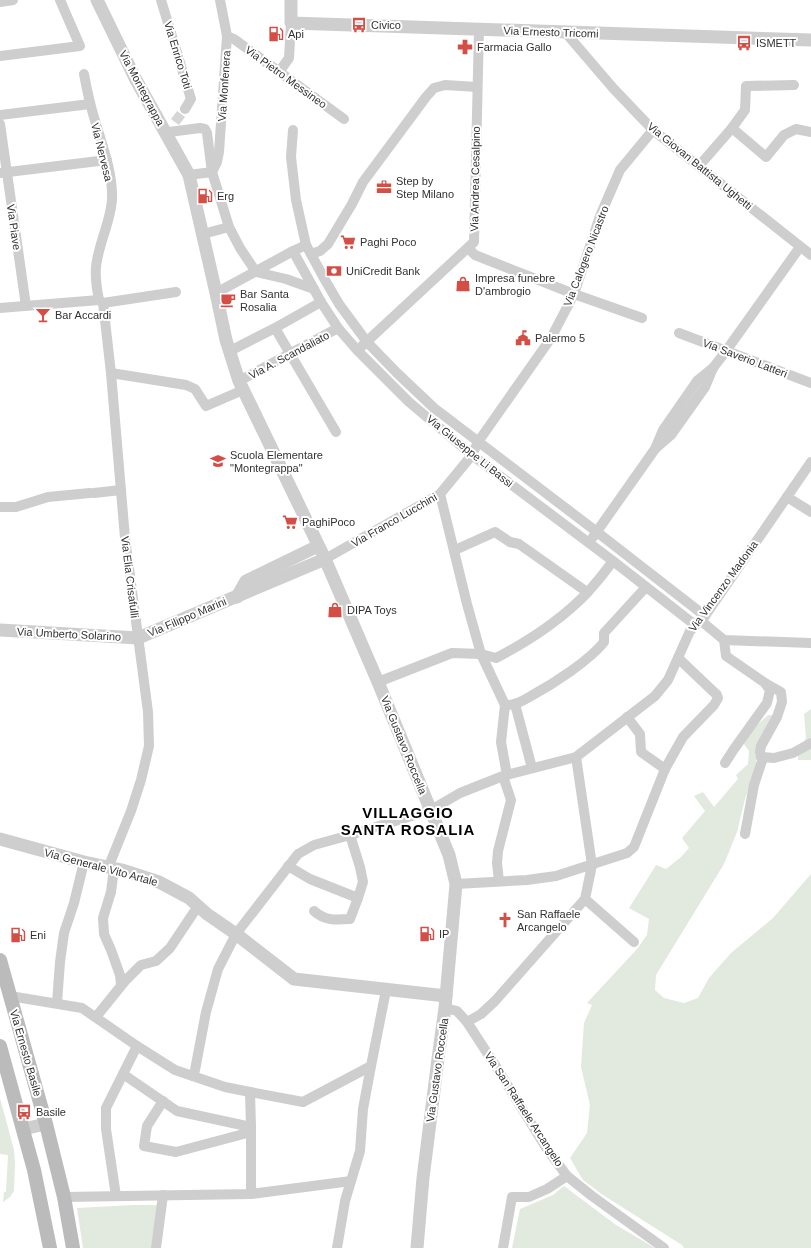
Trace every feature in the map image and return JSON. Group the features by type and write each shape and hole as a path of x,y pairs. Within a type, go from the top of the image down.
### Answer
{"main road":[{"name":"Via Ernesto Basile","path":"0,960 46,1124 64,1197 73,1248"},
{"name":"Via Ernesto Basile","path":"0,1046 34,1170 50,1248"}],"street":[{"path":"0,2 13,0"},
{"path":"0,56 80,46 60,0"},
{"name":"Via Montegrappa","path":"97,0 135,78 168,133 189,175 203,234"},
{"name":"Via Enrico Toti","path":"161,0 192,99 185,109"},
{"name":"Via Monfenera","path":"212,172 217,162 219,152 227,36 220,0"},
{"path":"279,72 289,58 291,0"},
{"name":"Via Ernesto Tricomi","path":"291,23 811,40"},
{"name":"Via Andrea Cesalpino","path":"357,350 474,242 479,29"},
{"name":"Via Giovan Battista Ughetti","path":"565,32 613,88 653,130 811,255"},
{"name":"Via Pietro Messineo","path":"227,36 234,39 344,119"},
{"name":"Via Nervesa","path":"84,74 90,104 107,160 112,199 96,267 97,289 101,302"},
{"path":"216,293 293,251 308,249 320,251 328,244 363,182 426,96 434,88 445,85 478,86"},
{"path":"699,166 732,128 745,110 746,86 794,85"},
{"path":"0,115 90,104"},
{"path":"168,133 175,122"},
{"name":"Via Piave","path":"0,124 3,172 26,306"},
{"path":"168,133 200,128 205,129 207,133 212,172 229,227 240,248 256,272 286,279 314,289"},
{"path":"732,128 766,157 784,135 796,129 811,132"},
{"name":"Via Giuseppe Li Bassi","path":"292,130 291,157 296,200 308,249 339,304 367,342 434,408 597,532 724,640"},
{"name":"Via Calogero Nicastro","path":"472,455 478,442 551,338 574,294 600,216 620,170 653,130"},
{"path":"3,172 107,160"},
{"path":"189,175 212,172"},
{"path":"203,234 229,227"},
{"name":"Via Gustavo Roccella","path":"203,234 226,340 241,386 325,559 431,810 449,855 456,884 446,1002 423,1178 418,1248"},
{"path":"588,543 655,449 663,430 697,381 713,368 800,247"},
{"path":"468,248 475,255 574,294 642,318"},
{"name":"Via Giuseppe Li Bassi","path":"293,251 321,302 338,328 357,350 409,402 472,455 646,587 700,620"},
{"path":"0,308 101,302 176,292"},
{"name":"Via Elia Crisafulli","path":"101,302 111,373 125,538 148,712 149,746 139,786 111,868 111,892 103,918 104,934 120,975 121,985"},
{"path":"230,351 321,302"},
{"path":"275,328 336,432"},
{"name":"Via A. Scandaliato","path":"111,373 186,385 195,389 206,406 241,386 290,354 338,328"},
{"name":"Via Saverio Latteri","path":"679,333 811,383"},
{"name":"Via Franco Lucchini","path":"325,559 440,494 472,455"},
{"name":"Via Vincenzo Madonia","path":"193,1076 206,1012 218,969 236,934 298,854 314,845 431,810 460,793 505,775 576,757 655,696 662,688 668,680 690,631 700,620 811,462"},
{"path":"0,507 16,507 48,497 121,490"},
{"path":"440,494 481,654 510,705 532,768"},
{"path":"787,497 811,512"},
{"path":"455,550 495,532 510,542 519,544 587,592"},
{"name":"Via Filippo Marini","path":"237,597 246,581 318,546"},
{"name":"Via Filippo Marini","path":"138,638 325,559"},
{"path":"378,682 452,653 481,654 496,658 541,631 568,610 587,592 613,561"},
{"path":"510,705 536,693 564,675 598,648 604,642 604,633 646,587"},
{"name":"Via Umberto Solarino","path":"0,630 138,638"},
{"path":"745,834 754,785 762,761 760,752 761,746 777,717 782,702 781,692 726,656 724,640 811,643"},
{"path":"456,884 527,880 556,876 627,852 634,847 665,769 683,737 718,698 717,695 678,658"},
{"path":"725,764 767,703 770,690 765,682"},
{"path":"499,881 497,863 498,851 511,800 505,775 501,742 510,705"},
{"path":"627,717 640,734 641,752 665,769"},
{"path":"761,757 774,758 793,753 811,743"},
{"path":"467,1022 481,1014 495,1001 585,899 592,865 576,757"},
{"path":"314,911 320,916 334,920 350,919 363,882 350,835"},
{"name":"Via Generale Vito Artale","path":"0,839 159,882 189,898 207,914 236,934 294,979 386,990 446,1002"},
{"path":"58,1004 60,962 64,933 74,903 84,862"},
{"path":"288,866 310,879 358,898"},
{"path":"585,899 634,942"},
{"path":"96,1017 121,985 141,965 156,961 170,948 198,906"},
{"path":"337,1248 345,1202 360,1151 363,1109 386,990"},
{"path":"10,996 82,1008 175,1070 225,1087 250,1092 303,1102 371,1066"},
{"name":"Via San Raffaele Arcangelo","path":"446,1002 467,1022 496,1065 547,1149 567,1176 664,1248"},
{"path":"116,1196 106,1129 106,1108 137,1046"},
{"path":"123,1074 177,1111 251,1129"},
{"path":"250,1092 251,1194"},
{"path":"163,1101 147,1126 144,1146 176,1152 251,1129"},
{"path":"23,1129 46,1124"},
{"path":"503,1248 512,1196 529,1197 547,1189 567,1176"},
{"path":"64,1197 251,1194 351,1181"},
{"path":"156,1248 163,1195"}],"shaded area":[{"path":"811,709 811,760 798,760 798,753 806,738 804,714"},
{"path":"768,715 774,715 756,748 756,769 745,799 737,832 724,864 656,975 655,990 664,998 684,1003 698,998 709,978 731,953 773,918 811,874 811,1248 684,1248 682,1245 603,1195 583,1180 570,1158 587,1133 590,1105 581,1067 584,1023 592,1005 587,1003 637,949 647,935 649,919 629,908 656,865 666,869 681,857 689,848 682,838 705,811 694,796 703,792 714,807 738,779 736,775 748,764 749,751 743,743 757,725"},
{"path":"0,1098 14,1150 15,1163 14,1191 10,1197 3,1202 4,1192 6,1192 8,1155 0,1154"},
{"path":"564,1186 616,1225 655,1248 512,1248 520,1209 553,1195"},
{"path":"158,1205 151,1248 83,1248 77,1208"}],"tunnel":[{"path":"175,122 185,109"}],"place":[{"name":"Civico","path":"359,25"},
{"name":"Api","path":"276,34"},
{"name":"ISMETT","path":"744,43"},
{"name":"Farmacia Gallo","path":"465,47"},
{"name":"Step by Step Milano","path":"384,187"},
{"name":"Erg","path":"205,196"},
{"name":"Paghi Poco","path":"348,242"},
{"name":"UniCredit Bank","path":"334,271"},
{"name":"Impresa funebre D'ambrogio","path":"463,284"},
{"name":"Bar Santa Rosalia","path":"228,300"},
{"name":"Bar Accardi","path":"43,315"},
{"name":"Palermo 5","path":"523,338"},
{"name":"Scuola Elementare \"Montegrappa\"","path":"218,461"},
{"name":"PaghiPoco","path":"290,522"},
{"name":"DIPA Toys","path":"335,610"},
{"name":"San Raffaele Arcangelo","path":"505,920"},
{"name":"IP","path":"427,934"},
{"name":"Eni","path":"18,935"},
{"name":"Basile","path":"24,1112"}],"district":[{"name":"VILLAGGIO SANTA ROSALIA","path":"408,820"}]}
